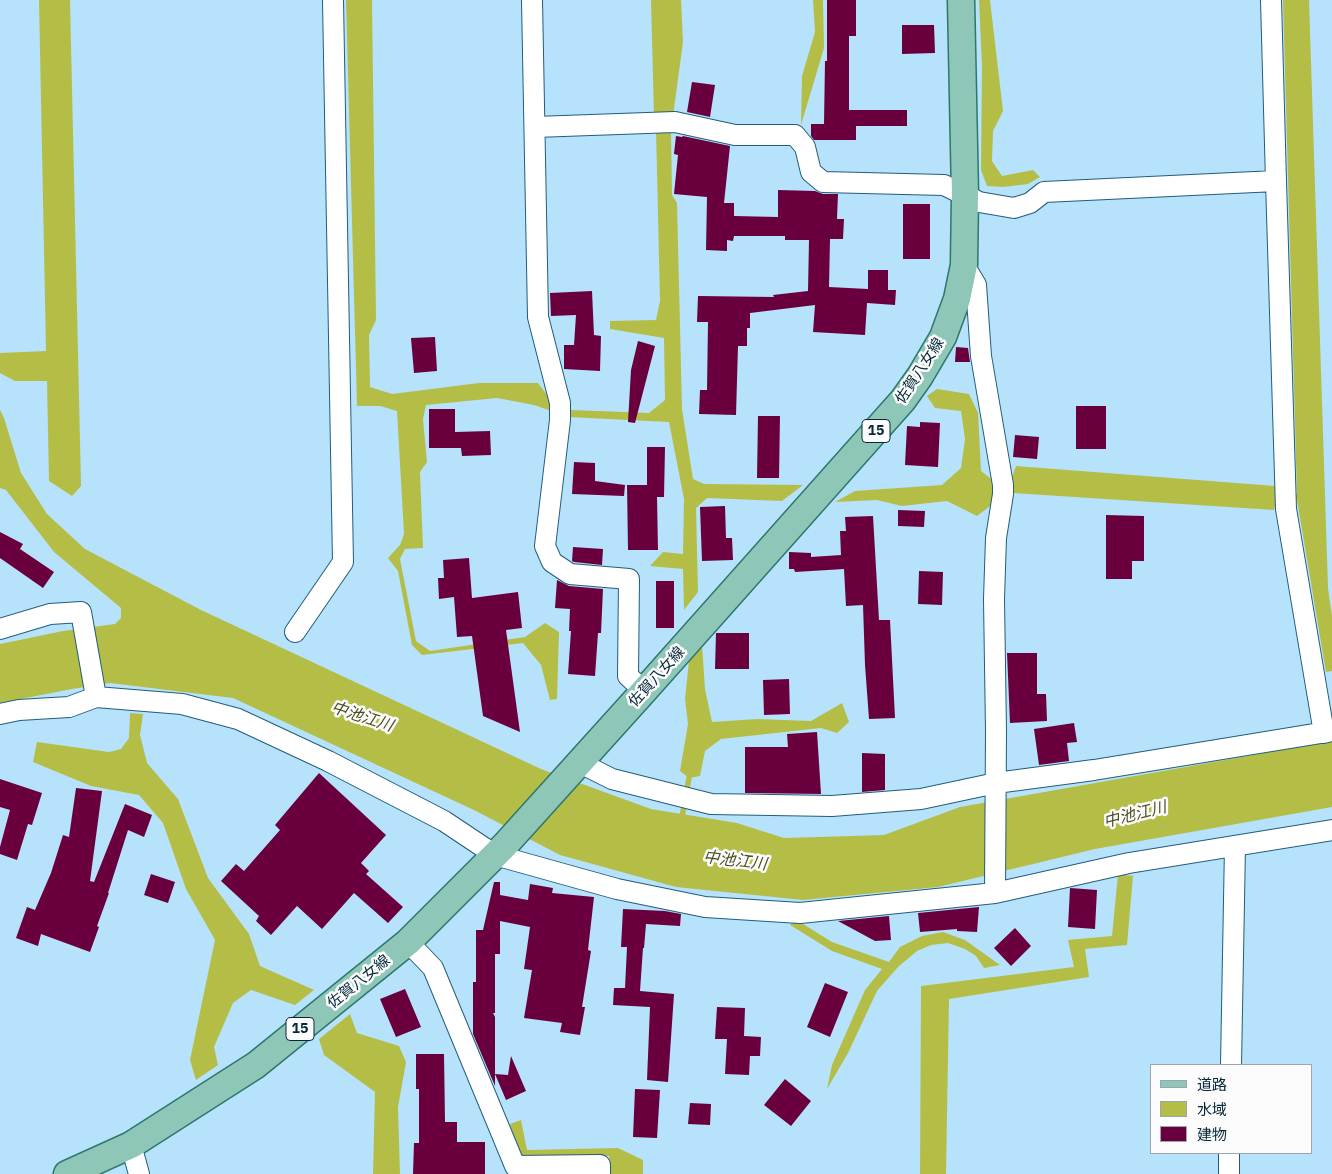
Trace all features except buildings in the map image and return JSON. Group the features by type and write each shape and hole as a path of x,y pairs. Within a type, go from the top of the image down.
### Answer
{"main road":[{"name":"佐賀八女線","path":"576,767 903,400 943,337 957,299 964,265 966,195 961,0"},
{"name":"15","path":"500,850 576,767"},
{"name":"佐賀八女線","path":"67,1174 131,1145 256,1065 408,942 500,850"}],"street":[{"path":"295,632 343,562 334,0"},
{"path":"532,0 538,318 560,411 545,546 552,562 570,574 629,579 628,676 644,691"},
{"path":"576,767 711,804 832,806 921,799 996,783 1094,770 1328,732 1286,509 1270,0"},
{"path":"534,127 675,122 735,135 795,136 805,147 811,172 823,182 944,185 979,202 1014,208 1030,203 1044,192 1276,181"},
{"path":"964,265 976,285 981,356 1003,489 996,538 994,599 995,890"},
{"path":"0,629 50,614 81,612 96,697"},
{"path":"0,714 19,710 69,707 96,697 182,704 238,719 328,761 500,850 617,889 705,907 800,913 995,890 1129,863 1332,830"},
{"path":"1231,1064 1235,846"},
{"path":"408,942 433,968 515,1166 600,1165 600,1174"},
{"path":"131,1145 139,1174"},
{"path":"1229,1154 1229,1174"}],"water":[{"path":"39,0 70,0 81,486 72,496 49,481 47,381 15,381 0,373 0,353 46,351"},
{"path":"346,0 372,0 376,320 369,335 370,387 392,394 479,383 538,383 554,404 571,410 649,413 665,400 664,338 610,329 610,321 656,320 660,301 656,129 671,130 672,195 677,203 682,409 693,479 704,484 803,485 782,501 707,498 696,508 698,592 684,610 683,569 650,566 663,552 683,554 684,499 669,422 568,417 534,405 497,398 426,405 423,419 427,462 420,472 423,548 405,549 400,559 416,641 430,651 525,637 545,623 559,632 557,699 550,700 541,665 523,643 422,655 412,645 398,571 388,558 400,545 404,534 397,411 380,406 357,406"},
{"path":"651,0 681,0 683,42 673,116 654,117"},
{"path":"813,0 823,0 824,48 801,125 802,76 815,32"},
{"path":"979,0 990,0 1003,111 993,131 992,161 1002,176 1033,170 1040,177 1028,184 1003,187 987,186 981,170 982,67"},
{"path":"1283,0 1309,0 1328,588 1332,616 1332,671 1326,672 1297,500 1276,501 1274,510 1013,493 1011,490 977,516 947,501 902,506 877,500 835,502 855,491 942,485 961,468 965,439 961,411 935,408 927,396 937,389 969,394 978,413 981,471 994,481 1009,486 1016,466 1275,486 1276,495 1297,494"},
{"name":"中池江川","path":"0,410 21,473 47,514 85,549 201,610 541,769 651,809 737,823 784,838 884,835 960,807 1332,741 1332,807 1095,849 938,887 803,900 676,887 560,855 476,811 233,698 110,683 0,703 0,644 63,631 115,624 121,618 121,608 54,552 6,490 0,488"},
{"path":"702,645 705,689 712,722 757,719 811,721 842,703 849,722 837,733 821,728 721,739 705,751 700,776 689,778 680,771 688,724 685,699 689,660"},
{"path":"130,713 143,714 140,735 147,763 178,799 208,878 249,934 260,966 314,990 295,1005 251,990 233,1003 214,1047 218,1065 196,1080 190,1060 215,940 186,889 163,823 139,795 91,786 33,762 37,742 109,752 121,749 129,738"},
{"path":"1118,874 1133,876 1127,945 1085,949 1089,977 949,999 946,1174 920,1174 921,986 1074,967 1068,940 1112,936"},
{"path":"795,919 832,942 889,962 900,947 922,936 943,932 965,940 1000,965 984,968 976,956 965,949 948,943 931,945 917,951 898,967 877,991 848,1053 827,1089 832,1065 865,990 882,969 832,951 790,925"},
{"path":"350,1014 357,1033 399,1046 406,1062 398,1107 400,1174 373,1174 375,1092 324,1055 319,1039"},
{"path":"521,1120 527,1150 618,1148 643,1160 643,1174 610,1174 609,1156 528,1159 518,1156 510,1124"}],"waterway":[{"path":"687,789 689,778"},
{"path":"681,822 684,806"}]}
